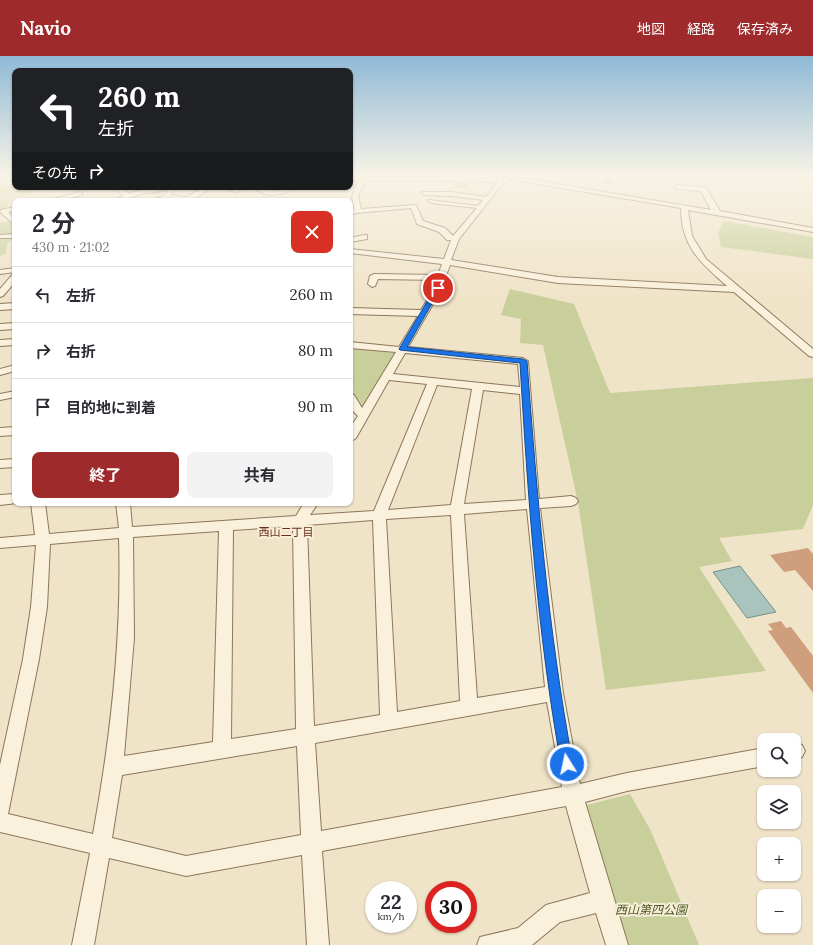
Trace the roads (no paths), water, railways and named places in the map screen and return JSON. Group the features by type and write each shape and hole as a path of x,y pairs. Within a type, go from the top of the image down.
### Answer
{"street":[{"path":"418,215 420,222 442,230 450,238 455,239"},
{"path":"353,433 424,313 442,278 455,239 473,215"},
{"path":"684,215 684,225 691,244 703,261 813,354"},
{"path":"727,215 813,230"},
{"path":"3,237 12,236"},
{"path":"353,239 364,237"},
{"path":"353,250 448,262 558,280 735,289"},
{"path":"0,272 12,270"},
{"path":"372,284 374,276 442,278"},
{"path":"2,291 12,280"},
{"path":"0,307 12,306"},
{"path":"353,311 424,313"},
{"path":"0,327 12,326"},
{"path":"0,343 12,342"},
{"path":"353,345 523,361 533,503 554,693 573,795 617,945"},
{"path":"0,372 12,369"},
{"path":"386,377 525,391"},
{"path":"389,722 379,515 433,382"},
{"path":"469,708 457,508 478,387"},
{"path":"0,397 12,395"},
{"path":"353,403 356,409 364,414"},
{"path":"0,432 12,431"},
{"path":"0,464 12,463"},
{"path":"0,500 12,499"},
{"path":"0,543 127,532 226,527 457,508 571,501"},
{"path":"0,810 32,651 39,607 43,540 38,506"},
{"path":"83,945 115,767 127,641 127,532 123,506"},
{"path":"309,506 300,521 306,735 318,945"},
{"path":"222,749 226,527"},
{"path":"115,767 554,693"},
{"path":"0,822 186,866 573,795 627,782 757,758"},
{"path":"488,945 524,938 554,913 603,900"}],"water":[{"path":"740,566 776,612 747,618 713,572"}],"district":[{"name":"西山二丁目","path":"286,532"}],"park label":[{"name":"西山第四公園","path":"651,910"}]}
